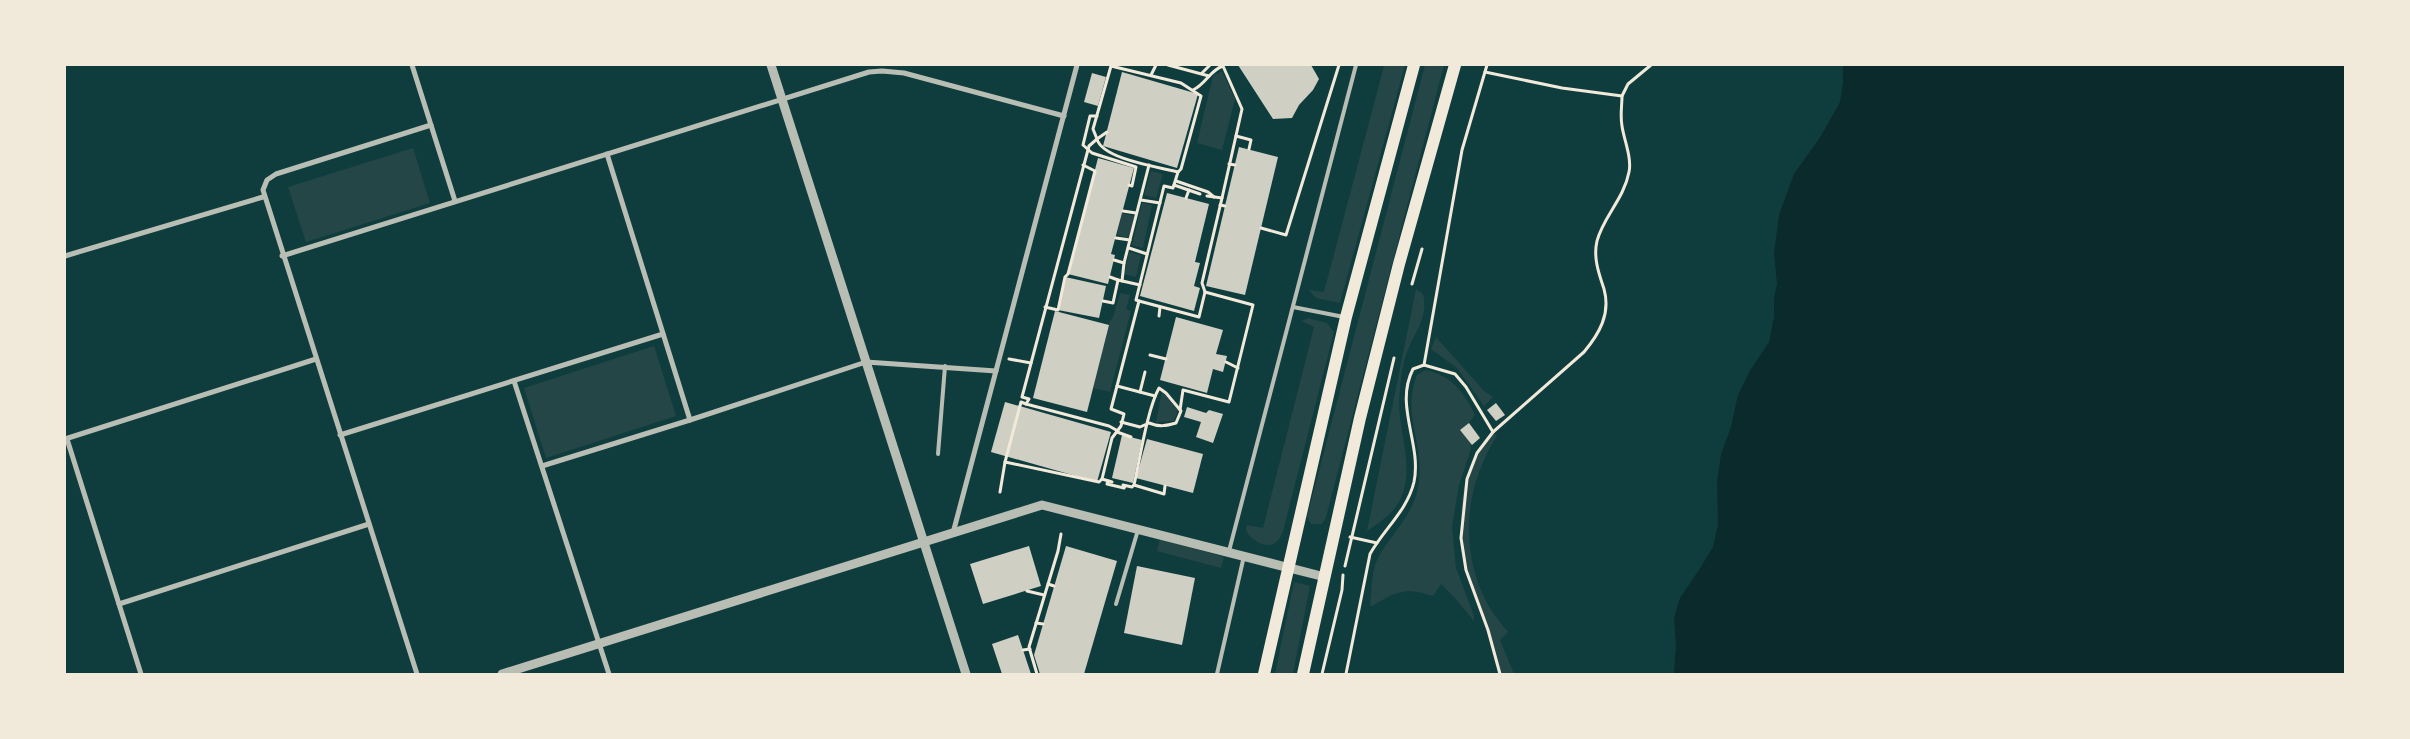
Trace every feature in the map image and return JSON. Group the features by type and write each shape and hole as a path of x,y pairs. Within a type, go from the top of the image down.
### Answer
{"main road":[{"path":"1264,674 1346,317 1414,65"},
{"path":"1303,674 1360,418 1396,273 1455,65"}],"street":[{"path":"412,65 456,201"},
{"path":"771,65 922,542 966,674"},
{"path":"953,533 1077,65"},
{"path":"282,256 869,72 893,71 1064,116"},
{"path":"417,674 263,197 264,184 276,174 431,125"},
{"path":"607,154 690,420"},
{"path":"65,256 263,197"},
{"path":"340,435 663,334"},
{"path":"141,674 66,439 316,359"},
{"path":"542,466 866,362 996,371"},
{"path":"514,381 609,674"},
{"path":"502,674 1042,505 1326,577"},
{"path":"119,604 369,524"}],"lane":[{"path":"1228,552 1356,65"},
{"path":"1293,306 1346,317"},
{"path":"938,454 945,366"},
{"path":"1116,604 1138,529"},
{"path":"1217,674 1244,556"}],"path":[{"path":"1151,75 1156,65"},
{"path":"1168,65 1209,76"},
{"path":"1202,73 1210,65"},
{"path":"1261,228 1286,235 1338,65"},
{"path":"1424,365 1462,150 1488,65"},
{"path":"1500,674 1488,630 1466,570 1461,538 1467,479 1478,453 1493,432 1584,352 1593,342 1605,318 1605,291 1597,269 1597,241 1603,226 1622,196 1630,169 1622,125 1622,96 1628,84 1651,65"},
{"path":"1006,462 1099,482 1102,479 1112,438 1118,431 1124,414 1111,409 1139,301 1136,300 1147,254 1164,186 1174,188 1201,96 1181,83 1111,66 1094,129 1098,145 1104,150 1149,165 1178,172"},
{"path":"1139,301 1173,307 1199,316 1205,292 1202,283 1242,109 1223,66 1214,71 1204,84 1192,91"},
{"path":"1485,72 1562,88 1622,96"},
{"path":"1097,116 1090,116 1083,145 1092,153 1118,163 1136,167 1132,186 1129,185"},
{"path":"1026,404 1030,399 1022,397 1087,149 1107,132"},
{"path":"1236,136 1251,140 1249,149"},
{"path":"1229,164 1235,165"},
{"path":"1045,307 1058,310 1065,277 1068,274 1095,171 1084,165"},
{"path":"1103,301 1113,302 1129,248 1149,165"},
{"path":"1176,181 1208,192 1214,197"},
{"path":"1174,185 1200,194"},
{"path":"1186,198 1189,190"},
{"path":"1207,196 1222,198"},
{"path":"1141,200 1160,203"},
{"path":"1220,205 1225,206"},
{"path":"1123,211 1136,213"},
{"path":"1116,238 1130,240"},
{"path":"1412,285 1422,247"},
{"path":"1129,248 1147,254"},
{"path":"1114,260 1124,263"},
{"path":"1110,277 1140,286"},
{"path":"1121,422 1140,427 1148,423 1157,426 1176,423 1183,390 1229,402 1253,305 1205,292"},
{"path":"1159,316 1160,306"},
{"path":"1322,674 1395,353"},
{"path":"1150,355 1166,359"},
{"path":"1006,359 1031,363"},
{"path":"1226,362 1238,368"},
{"path":"1346,674 1370,554 1401,512 1414,482 1413,445 1405,395 1407,380 1413,369 1424,365 1455,374 1466,387 1493,432"},
{"path":"1140,392 1145,372"},
{"path":"1117,386 1154,396"},
{"path":"1134,485 1154,396 1159,388 1166,393 1180,410"},
{"path":"1000,492 1021,402 1108,426 1131,438"},
{"path":"1179,416 1184,414"},
{"path":"1102,479 1110,482 1107,484 1124,488 1125,486"},
{"path":"1120,484 1132,487 1134,485 1164,494 1165,486"},
{"path":"1335,533 1377,542"},
{"path":"1037,674 1030,650 1036,622 1062,534"},
{"path":"1048,584 1054,586"},
{"path":"1027,591 1044,595"},
{"path":"1036,622 1043,624"},
{"path":"1023,650 1030,650"}],"shaded area":[{"path":"1380,65 1405,65 1340,303 1316,298 1309,290 1324,292 1384,66"},
{"path":"1425,65 1444,65 1326,517 1322,524 1311,524 1307,517"},
{"path":"1843,65 2345,65 2345,674 1674,674 1676,646 1674,618 1680,598 1713,547 1718,525 1717,482 1721,454 1731,427 1738,395 1751,369 1769,342 1774,317 1774,298 1777,284 1774,253 1779,215 1794,174 1821,136 1840,102"},
{"path":"1222,71 1235,99 1222,150 1197,143 1213,76"},
{"path":"413,148 430,203 306,242 288,187"},
{"path":"1151,171 1163,174 1156,198 1144,195"},
{"path":"1142,203 1152,205 1143,248 1132,245"},
{"path":"1122,213 1134,216 1129,238 1117,235"},
{"path":"1129,252 1141,255 1136,277 1124,274"},
{"path":"1416,289 1423,294 1424,311 1405,359 1401,377 1399,403 1406,454 1406,480 1403,493 1397,505 1367,531"},
{"path":"1120,293 1130,295 1126,309 1131,311 1110,392 1093,388 1110,321"},
{"path":"1308,318 1327,323 1334,332 1283,531 1276,542 1265,545 1253,539 1246,530 1247,525 1263,528 1314,327 1301,321"},
{"path":"1436,337 1484,391 1493,397 1484,406 1457,368 1431,349"},
{"path":"654,346 676,416 546,458 524,388"},
{"path":"1425,370 1442,376 1456,386 1475,415 1469,423 1471,449 1459,485 1452,527 1456,568 1474,616 1474,621 1441,584 1433,596 1408,591 1401,592 1372,606 1370,605 1377,560 1406,516 1418,487 1419,458 1412,418 1412,404 1417,375"},
{"path":"1162,391 1178,410 1174,421 1156,422"},
{"path":"1493,432 1497,436 1486,455 1472,496 1469,538 1477,581 1490,609 1508,632 1500,640 1514,674 1500,674 1466,564 1462,536 1461,509 1466,481 1477,453"},
{"path":"1160,539 1224,557 1221,568 1157,551"},
{"path":"1294,582 1310,586 1293,674 1275,674"}],"building":[{"path":"1238,65 1311,65 1319,79 1313,90 1299,105 1292,118 1273,119"},
{"path":"1122,72 1198,94 1177,168 1103,146"},
{"path":"1092,73 1106,77 1098,106 1084,102"},
{"path":"1239,147 1278,157 1245,295 1206,286"},
{"path":"1098,158 1134,168 1111,254 1115,255 1108,284 1068,274"},
{"path":"1167,193 1209,204 1195,262 1200,263 1194,286 1200,288 1194,311 1140,296"},
{"path":"1065,277 1106,286 1099,318 1058,310"},
{"path":"1055,311 1109,325 1087,412 1033,398"},
{"path":"1176,317 1223,330 1216,354 1227,356 1223,372 1213,369 1207,393 1160,380"},
{"path":"1005,402 1111,432 1097,482 991,452"},
{"path":"1496,403 1505,415 1496,421 1487,410"},
{"path":"1187,407 1206,413 1209,410 1223,414 1213,443 1196,437 1201,422 1184,417"},
{"path":"1469,423 1480,438 1472,445 1460,430"},
{"path":"1122,435 1142,440 1133,483 1112,478"},
{"path":"1147,439 1203,454 1193,493 1136,478"},
{"path":"1029,546 1041,586 983,604 970,564"},
{"path":"1066,546 1117,561 1084,674 1040,674 1034,655"},
{"path":"1137,566 1195,578 1182,645 1124,633"},
{"path":"1018,635 1031,674 1002,674 992,644"}]}
